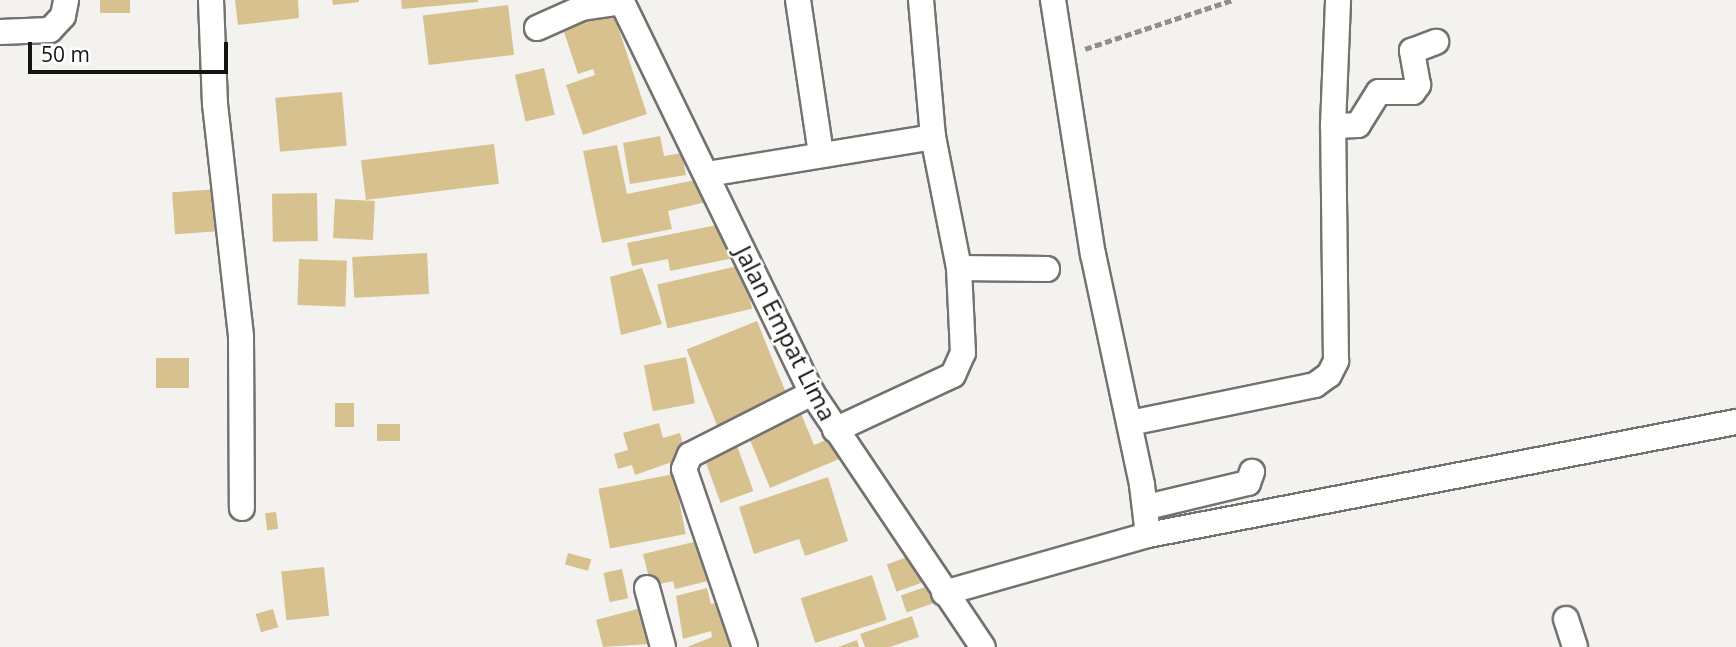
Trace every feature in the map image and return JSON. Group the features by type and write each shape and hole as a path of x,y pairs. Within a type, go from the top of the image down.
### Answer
{"street":[{"path":"0,32 50,30 63,16 66,0"},
{"path":"211,0 215,104 241,337 242,508"},
{"path":"798,0 821,154"},
{"path":"835,429 953,376 963,354 959,268 933,137 921,0"},
{"path":"1053,0 1060,57 1094,254 1147,507 1148,536"},
{"path":"1130,423 1315,385 1329,375 1336,361 1333,126 1338,0"},
{"path":"537,28 582,8 622,1"},
{"name":"Jalan Empat Lima","path":"622,1 812,393 944,593 983,647"},
{"path":"1333,126 1358,125 1379,92 1412,92 1418,85 1412,51 1436,42"},
{"path":"708,174 933,137"},
{"path":"959,268 1047,269"},
{"path":"745,647 684,469 690,455 812,393"},
{"path":"944,593 1148,536 1736,422"},
{"path":"1147,507 1248,484 1252,472"},
{"path":"647,589 663,647"},
{"path":"1566,619 1575,647"}],"path":[{"path":"1060,57 1232,0"}],"building":[{"path":"100,0 130,0 130,13 100,13"},
{"path":"235,0 298,0 299,18 238,25"},
{"path":"332,0 359,0 359,2 333,5"},
{"path":"401,0 478,0 478,2 402,9"},
{"path":"508,5 514,55 429,65 423,15"},
{"path":"612,9 647,114 583,135 566,85 595,75 593,69 578,74 562,26"},
{"path":"544,68 555,115 526,122 515,75"},
{"path":"342,92 347,146 280,152 275,98"},
{"path":"660,136 664,156 682,153 686,175 630,184 623,143"},
{"path":"494,144 499,184 366,200 361,160"},
{"path":"617,145 627,194 705,178 710,201 668,211 672,229 602,243 583,151"},
{"path":"219,189 222,231 175,234 172,192"},
{"path":"317,193 318,241 273,242 272,194"},
{"path":"335,199 375,201 373,240 333,238"},
{"path":"727,223 734,258 670,271 668,259 632,266 627,243"},
{"path":"427,253 429,294 354,298 352,257"},
{"path":"299,259 347,261 345,307 297,305"},
{"path":"742,265 752,309 667,328 657,285"},
{"path":"642,268 662,324 621,335 610,277"},
{"path":"757,321 790,402 719,430 687,349"},
{"path":"686,357 695,403 653,411 644,365"},
{"path":"156,358 189,358 189,388 156,388"},
{"path":"335,403 354,403 354,427 335,427"},
{"path":"800,411 814,445 835,436 844,457 770,488 747,433"},
{"path":"659,423 663,438 680,433 686,457 635,475 632,465 618,469 614,454 628,450 623,433"},
{"path":"377,424 400,424 400,441 377,441"},
{"path":"736,443 753,491 721,503 703,455"},
{"path":"674,474 686,534 610,549 598,489"},
{"path":"828,477 848,541 805,556 799,539 754,554 739,507"},
{"path":"276,512 278,529 267,530 265,513"},
{"path":"698,541 708,581 675,589 673,581 651,586 643,554"},
{"path":"568,553 591,559 588,571 565,565"},
{"path":"913,555 923,582 897,592 887,565"},
{"path":"324,567 329,616 286,620 281,571"},
{"path":"622,569 628,598 610,602 603,573"},
{"path":"872,575 887,620 815,643 801,598"},
{"path":"931,585 937,602 907,612 901,595"},
{"path":"707,588 711,604 726,600 739,647 687,647 712,637 711,631 683,639 676,596"},
{"path":"641,608 649,644 603,647 596,620"},
{"path":"273,609 278,627 261,632 256,614"},
{"path":"912,616 919,637 890,647 865,647 860,634"},
{"path":"857,640 859,647 838,647"}]}
